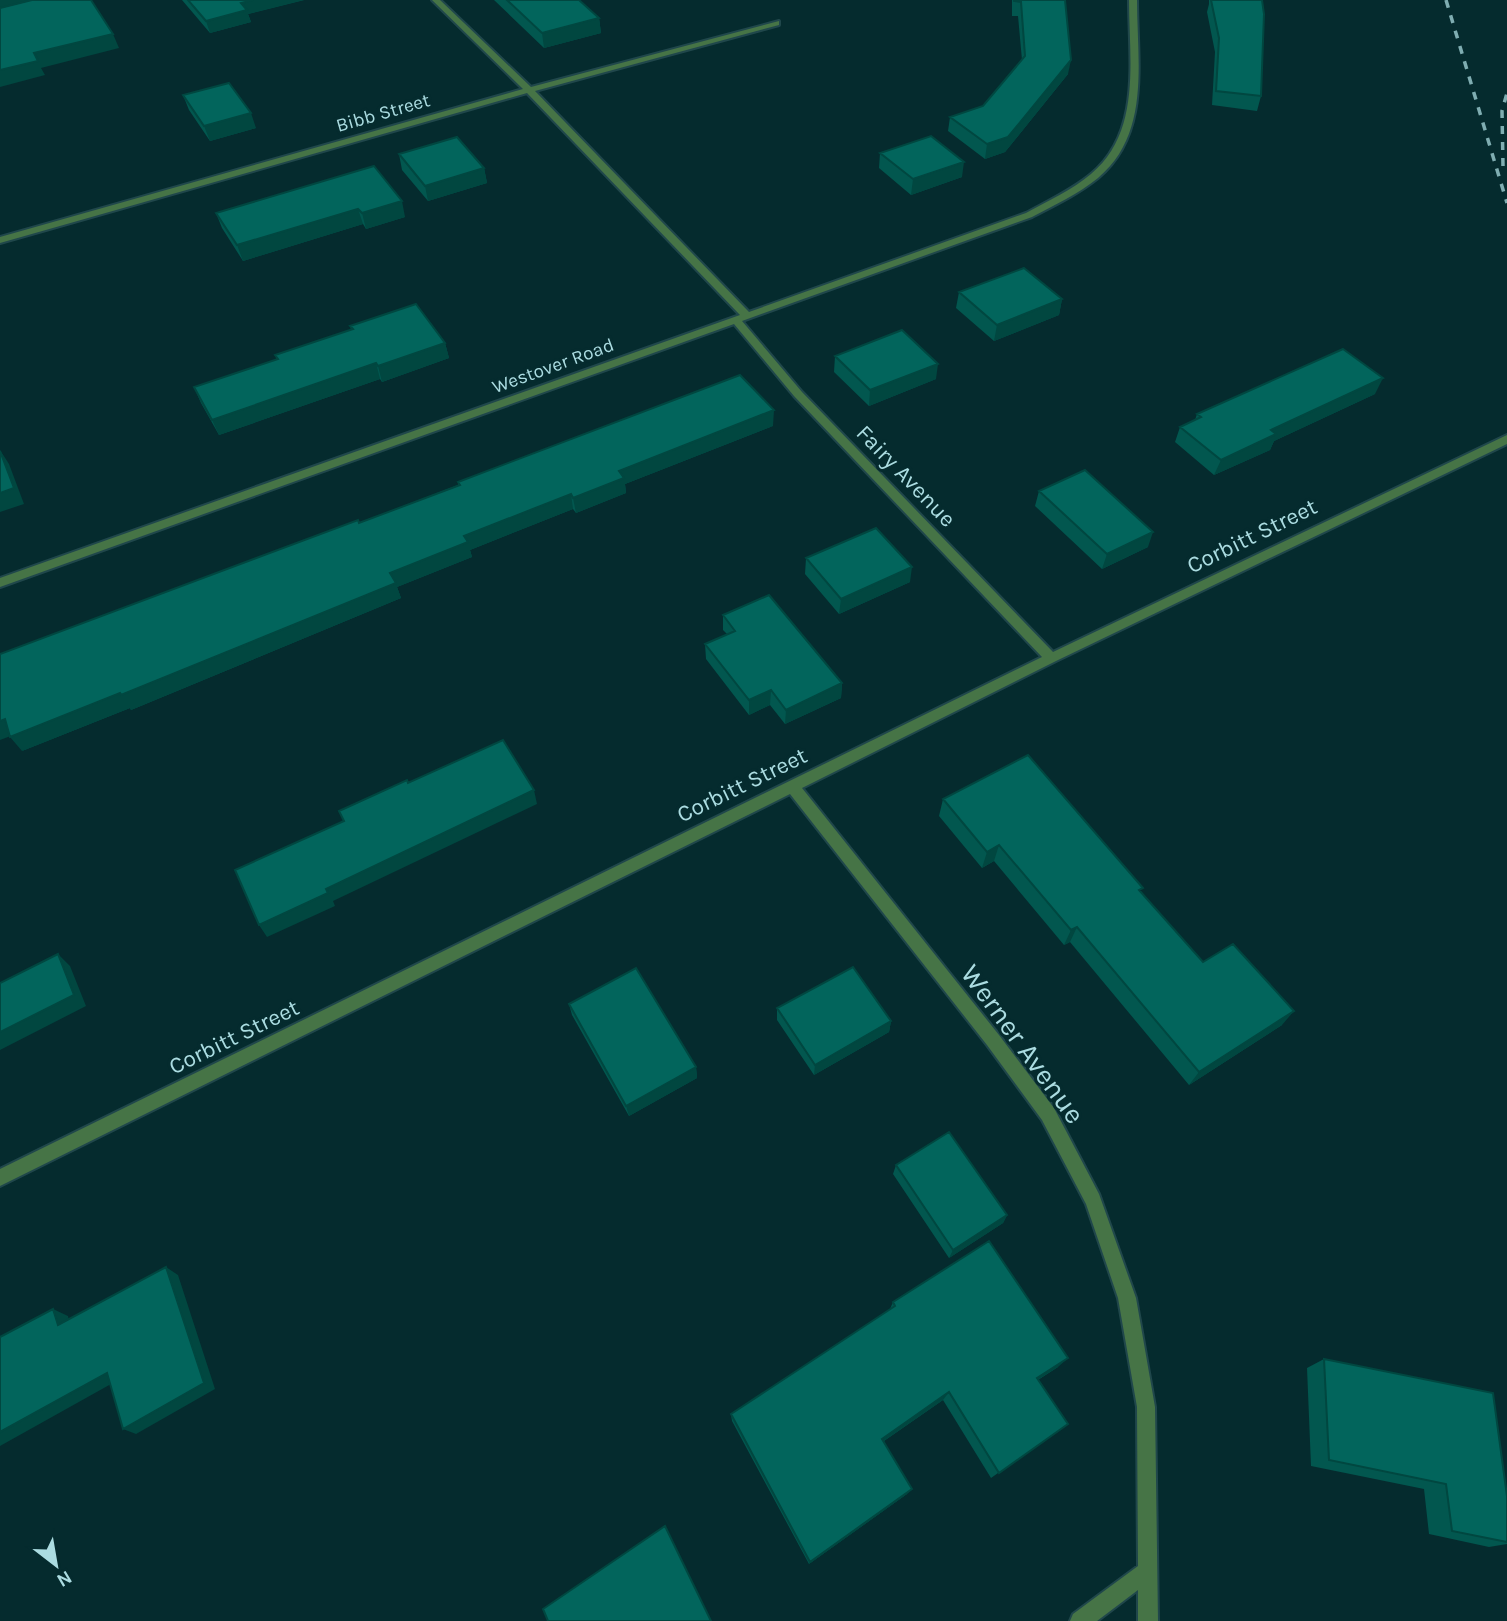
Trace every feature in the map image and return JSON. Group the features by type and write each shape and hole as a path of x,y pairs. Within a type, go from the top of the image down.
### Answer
{"street":[{"name":"Fairy Avenue","path":"436,0 528,90 741,317 798,394 1051,658"},
{"name":"Westover Road","path":"0,583 1029,215 1070,194 1110,165 1125,139 1133,108 1133,0"},
{"name":"Bibb Street","path":"0,240 528,90 776,23"},
{"name":"Corbitt Street","path":"0,1178 1051,658 1507,439"},
{"name":"Werner Avenue","path":"792,786 993,1040 1048,1114 1093,1199 1127,1298 1146,1408 1148,1621"},
{"path":"1080,1621 1148,1570"}],"building":[{"path":"32,0 91,0 113,34 34,53 38,61 0,70 0,8"},
{"path":"188,0 253,0 241,3 247,10 206,21"},
{"path":"507,0 579,0 599,18 542,33"},
{"path":"1014,0 1065,0 1071,60 1008,137 987,144 950,117 983,106 1025,56 1021,2"},
{"path":"1211,0 1262,0 1264,14 1261,96 1216,91 1219,38"},
{"path":"229,83 251,113 204,126 183,95"},
{"path":"931,136 964,162 913,179 880,153"},
{"path":"457,137 484,168 425,186 399,154"},
{"path":"374,166 402,201 362,213 358,209 237,245 216,213"},
{"path":"1024,268 1062,299 997,325 959,292"},
{"path":"416,304 445,343 378,366 376,363 212,420 194,387 278,359 275,355"},
{"path":"902,330 938,364 870,390 835,356"},
{"path":"1343,349 1383,378 1271,430 1276,434 1221,460 1180,427 1201,417 1197,414"},
{"path":"740,375 774,410 619,471 624,478 573,498 571,494 464,536 468,542 390,573 396,583 121,695 120,693 10,737 5,719 0,721 0,654 358,520 359,523 460,485 458,482"},
{"path":"0,451 14,488 0,493"},
{"path":"1085,470 1153,532 1107,554 1039,491"},
{"path":"876,528 912,567 841,599 806,558"},
{"path":"769,595 842,683 786,710 771,690 749,700 705,644 735,631 723,615"},
{"path":"503,740 534,790 326,889 328,893 259,925 235,870 344,821 339,811"},
{"path":"1028,755 1143,888 1139,890 1203,962 1233,944 1294,1011 1199,1072 1077,927 1071,930 999,845 987,852 943,799"},
{"path":"58,954 74,995 0,1032 0,983"},
{"path":"853,967 891,1021 815,1065 777,1008"},
{"path":"636,968 696,1067 626,1106 569,1004"},
{"path":"949,1132 1007,1215 953,1250 896,1165"},
{"path":"989,1241 1068,1358 1037,1378 1068,1424 999,1473 949,1392 882,1439 912,1489 810,1562 731,1414 895,1306 893,1302"},
{"path":"166,1267 204,1383 123,1429 107,1373 0,1432 0,1337 53,1309 58,1325"},
{"path":"1324,1359 1493,1393 1507,1496 1507,1542 1452,1531 1446,1484 1329,1460"},
{"path":"665,1526 711,1621 548,1621 543,1609"}],"railway":[{"path":"1446,0 1507,203"},
{"path":"1503,166 1502,111 1507,93"}]}
